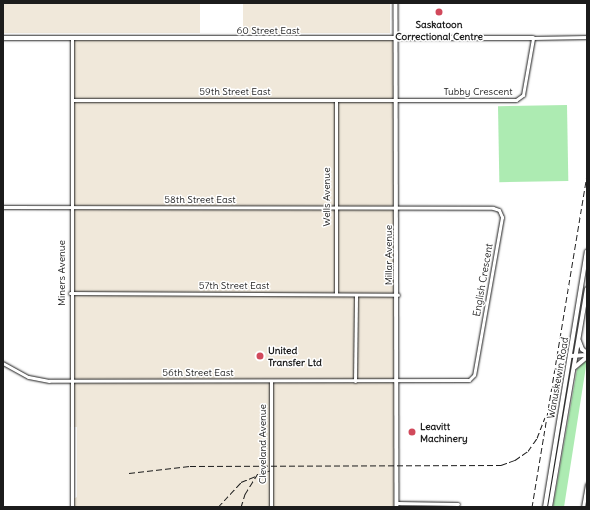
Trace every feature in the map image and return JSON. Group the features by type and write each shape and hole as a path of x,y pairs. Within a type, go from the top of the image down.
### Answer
{"main road":[{"name":"Wanuskewin Road","path":"545,507 587,251"},
{"name":"Wanuskewin Road","path":"550,507 587,289"},
{"path":"574,369 587,355 582,349 579,340"}],"street":[{"name":"Millar Avenue","path":"396,3 398,100 397,505"},
{"path":"533,38 587,37"},
{"name":"60 Street East","path":"3,38 533,38"},
{"name":"Miners Avenue","path":"72,38 70,207 72,507"},
{"name":"Tubby Crescent","path":"398,100 521,99 533,38"},
{"name":"59th Street East","path":"72,100 398,100"},
{"name":"Wells Avenue","path":"336,100 336,294"},
{"name":"58th Street East","path":"3,207 397,208"},
{"name":"English Crescent","path":"397,208 493,208 499,210 502,217 473,378 466,381 397,381"},
{"name":"57th Street East","path":"70,293 398,295"},
{"path":"354,381 356,294"},
{"path":"570,356 587,355"},
{"name":"56th Street East","path":"3,363 35,379 397,381"},
{"name":"Cleveland Avenue","path":"271,381 271,507"},
{"path":"583,507 587,484"},
{"path":"397,505 458,504"}],"shaded area":[{"path":"3,3 200,3 200,33 3,33"},
{"path":"243,3 390,3 390,33 243,33"},
{"path":"72,38 397,39 397,507 72,507 71,500 77,497 77,427 70,427"}],"green space":[{"path":"567,105 568,181 499,182 498,106"},
{"path":"587,360 564,507 553,507 577,369"}],"railway":[{"path":"532,507 587,175"},
{"path":"129,473 190,466 501,465 515,460 528,451 537,438 545,417"},
{"path":"218,507 241,482 270,470"},
{"path":"241,507 245,494 258,473"}],"place":[{"name":"Saskatoon Correctional Centre","path":"439,12"},
{"name":"United Transfer Ltd","path":"260,356"},
{"name":"Leavitt Machinery","path":"412,432"}]}
